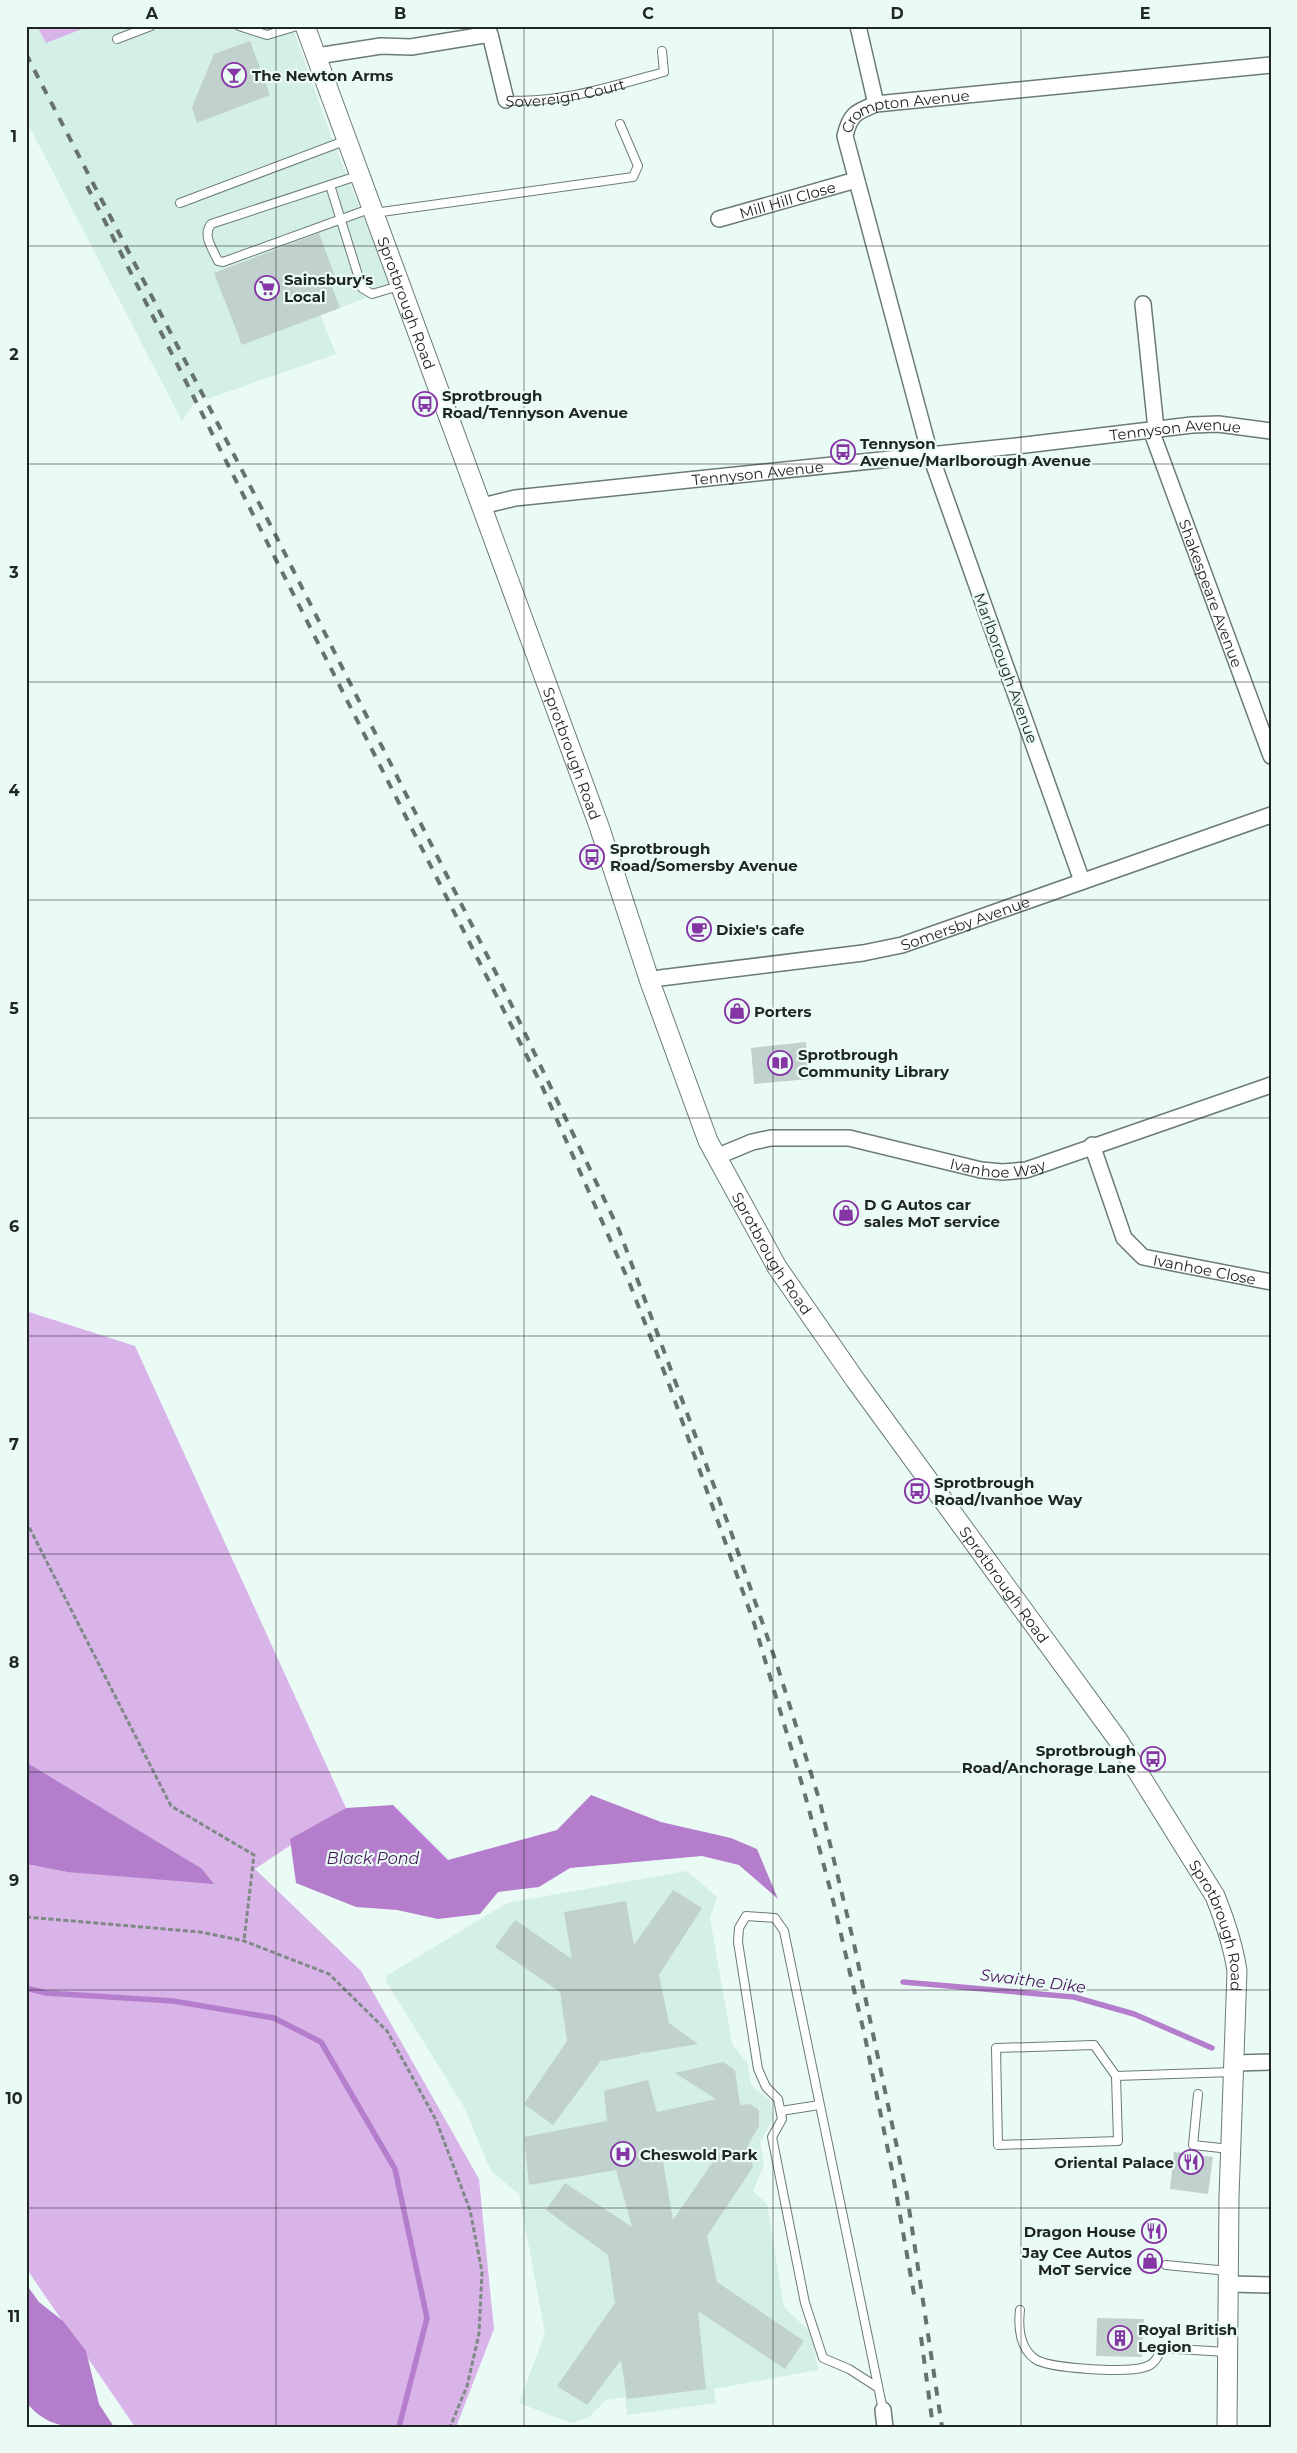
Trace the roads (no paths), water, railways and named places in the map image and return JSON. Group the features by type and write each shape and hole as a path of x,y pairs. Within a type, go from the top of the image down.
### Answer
{"street":[{"name":"Sprotbrough Road","path":"305,26 599,826 650,982 708,1141 777,1268 856,1381 1118,1740 1215,1896 1234,1945 1237,1971 1231,2150 1227,2427"},
{"path":"858,26 876,104"},
{"name":"Sovereign Court","path":"317,56 381,46 412,47 490,34 506,100"},
{"name":"Crompton Avenue","path":"930,454 845,136 848,122 857,112 876,104 1271,65"},
{"name":"Mill Hill Close","path":"719,219 856,180"},
{"name":"Shakespeare Avenue","path":"1143,304 1154,429 1271,756"},
{"name":"Tennyson Avenue","path":"482,506 515,498 1154,429 1218,424 1271,431"},
{"name":"Marlborough Avenue","path":"930,454 1082,881"},
{"name":"Somersby Avenue","path":"650,982 660,978 863,953 902,945 1271,815"},
{"name":"Ivanhoe Way","path":"716,1157 744,1145 771,1138 849,1138 981,1170 1002,1172 1026,1170 1092,1145 1271,1085"},
{"name":"Ivanhoe Close","path":"1092,1145 1124,1238 1143,1257 1271,1282"},
{"path":"1234,2067 1271,2062"},
{"path":"1230,2278 1271,2285"},
{"path":"883,2410 885,2427"}],"lane":[{"path":"117,39 151,26"},
{"path":"239,26 267,35 297,26"},
{"name":"Sovereign Court","path":"506,100 522,102 593,91 664,72 662,51"},
{"path":"360,175 212,224 207,230 207,236 218,261 223,262 372,210 633,177 638,166 620,124"},
{"path":"180,203 347,140"},
{"path":"330,185 362,288 372,294 400,285"},
{"path":"876,2387 849,2369 823,2358 805,2303 772,2137 782,2119 781,2111 778,2099 766,2087 758,2070 738,1942 740,1928 746,1916 775,1918 784,1931 876,2387 883,2410"},
{"path":"1094,2045 1116,2076 1118,2141 998,2145 996,2048 1094,2045"},
{"path":"1116,2076 1234,2067"},
{"path":"1198,2094 1193,2145 1231,2150"},
{"path":"781,2111 819,2105"},
{"path":"1166,2265 1230,2278"},
{"path":"1020,2310 1019,2322 1022,2340 1027,2352 1042,2363 1099,2370 1144,2368 1158,2358 1161,2348 1229,2352"}],"water":[{"path":"26,1762 201,1868 214,1884 67,1872 26,1864"},
{"name":"Black Pond","path":"591,1795 661,1822 731,1838 757,1849 778,1899 739,1865 702,1856 570,1868 539,1887 498,1892 480,1914 438,1919 397,1910 356,1907 296,1883 290,1839 346,1808 393,1805 448,1860 557,1830"},
{"path":"26,2284 39,2302 63,2321 86,2351 99,2404 114,2427 77,2427 56,2424 45,2419 26,2402"}],"waterway":[{"name":"Swaithe Dike","path":"903,1982 1074,1997 1134,2014 1212,2048"},
{"path":"26,1988 46,1993 173,2001 274,2018 321,2042 395,2169 427,2318 399,2427"}],"railway":[{"path":"26,54 274,532 501,983 619,1230 730,1529 777,1665 820,1802 854,1944 907,2195 942,2427"},
{"path":"87,186 541,1084 629,1282 670,1387 754,1623 804,1791 832,1896 865,2037 892,2170 915,2300"},
{"path":"921,2337 933,2427"}],"place":[{"name":"The Newton Arms","path":"234,75"},
{"name":"Sainsbury's Local","path":"267,288"},
{"name":"Sprotbrough Road/Tennyson Avenue","path":"425,404"},
{"name":"Tennyson Avenue/Marlborough Avenue","path":"843,452"},
{"name":"Sprotbrough Road/Somersby Avenue","path":"592,857"},
{"name":"Dixie's cafe","path":"699,929"},
{"name":"Porters","path":"737,1011"},
{"name":"Sprotbrough Community Library","path":"780,1063"},
{"name":"D G Autos car sales MoT service","path":"846,1213"},
{"name":"Sprotbrough Road/Ivanhoe Way","path":"917,1491"},
{"name":"Sprotbrough Road/Anchorage Lane","path":"1153,1759"},
{"name":"Cheswold Park","path":"623,2154"},
{"name":"Oriental Palace","path":"1191,2162"},
{"name":"Dragon House","path":"1154,2231"},
{"name":"Jay Cee Autos MoT Service","path":"1150,2261"},
{"name":"Royal British Legion","path":"1120,2338"}]}
